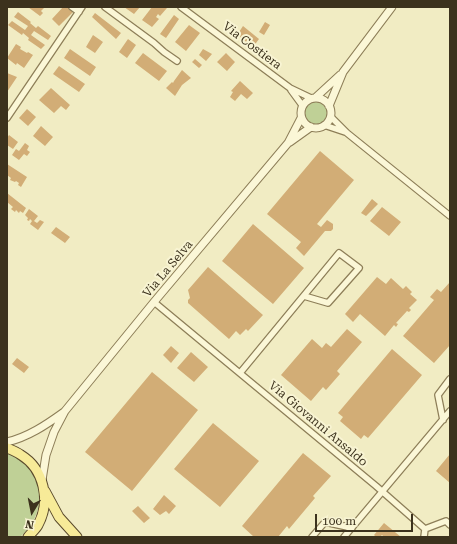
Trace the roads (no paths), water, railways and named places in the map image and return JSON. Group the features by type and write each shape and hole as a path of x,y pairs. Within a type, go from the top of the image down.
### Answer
{"main road":[{"path":"7,448 22,455 34,466 42,480 44,491 44,509 38,525 28,537"},
{"path":"44,491 59,517 77,537"}],"street":[{"path":"7,118 80,9 72,7"},
{"path":"105,7 177,61"},
{"name":"Via Costiera","path":"181,7 290,88 313,98"},
{"path":"331,117 324,125 316,128 311,127 303,122 301,118 300,114 302,105 313,98 343,72 392,7"},
{"path":"343,72 329,106 331,117 348,133 450,216"},
{"name":"Via Costiera","path":"290,88 302,105"},
{"path":"313,98 323,100 329,106"},
{"name":"Via La Selva","path":"42,480 46,455 54,432 65,411 154,302 288,143 301,118"},
{"path":"324,125 348,133"},
{"name":"Via La Selva","path":"288,143 311,127"},
{"path":"240,373 339,253 359,268 328,302 304,296"},
{"name":"Via Giovanni Ansaldo","path":"154,302 382,491 425,529"},
{"path":"443,420 438,395 450,379"},
{"name":"Via La Selva","path":"7,442 42,428 65,411"},
{"path":"344,537 450,411"},
{"path":"424,537 425,529 446,521 450,525"},
{"path":"312,537 325,522 352,528"}]}
